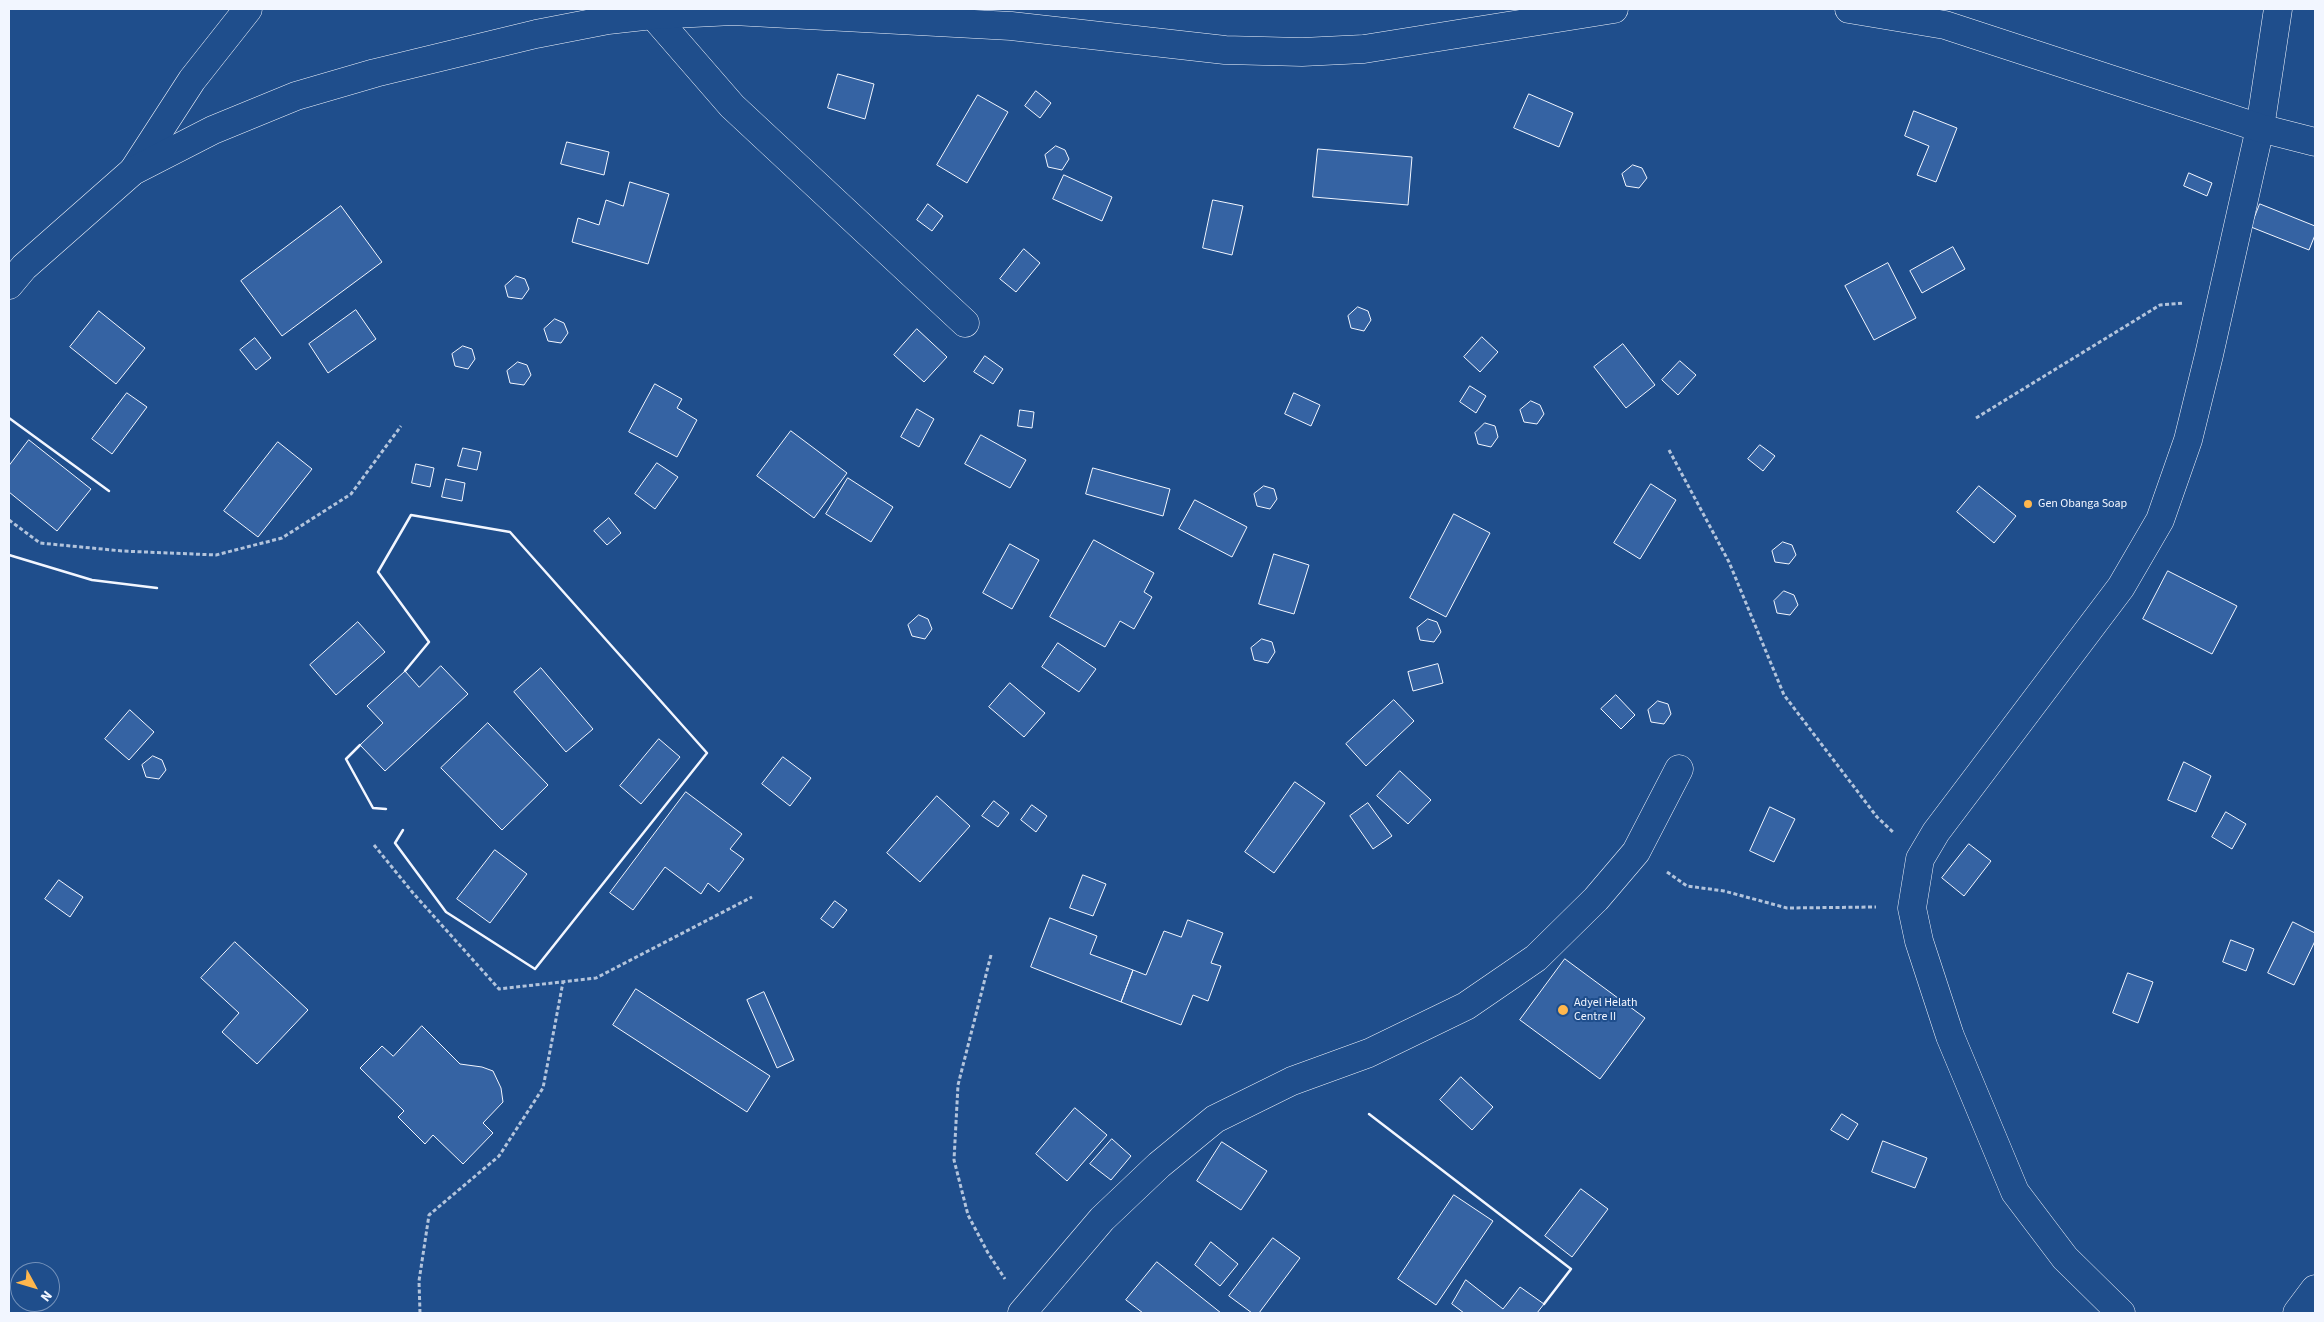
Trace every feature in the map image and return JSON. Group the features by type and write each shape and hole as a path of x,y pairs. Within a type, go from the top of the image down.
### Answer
{"street":[{"path":"133,171 192,80 248,9"},
{"path":"9,285 24,267 133,171 213,130 296,96 376,73 536,34 653,15 733,11 1011,26 1226,50 1302,52 1364,49 1614,9"},
{"path":"1850,9 1945,25 2260,128 2315,142"},
{"path":"2121,1313 2065,1258 2015,1192 1950,1036 1918,941 1912,908 1920,860 1936,832 2121,587 2160,520 2188,440 2209,355 2260,128 2278,9"},
{"path":"653,15 732,106 965,324"},
{"path":"1023,1311 1102,1219 1159,1165 1215,1119 1292,1081 1369,1054 1466,1006 1536,958 1596,898 1636,852 1679,769"},
{"path":"2297,1313 2315,1289"}],"path":[{"path":"1976,418 2160,305 2220,300"},
{"path":"9,520 40,543 216,555 282,538 351,494 401,426"},
{"path":"1669,450 1729,562 1784,695 1877,817 1920,860"},
{"path":"374,845 413,893 499,989 596,978 752,897"},
{"path":"1636,852 1687,886 1724,891 1787,908 1842,906 1912,908"},
{"path":"992,955 958,1085 954,1160 968,1215 1023,1311"},
{"path":"420,1313 419,1281 429,1215 499,1156 543,1088 563,982"}],"building":[{"path":"838,74 874,84 865,119 828,108"},
{"path":"1036,91 1051,103 1040,118 1025,106"},
{"path":"1529,94 1573,113 1559,147 1514,128"},
{"path":"978,95 1008,112 967,183 937,165"},
{"path":"1914,111 1957,128 1936,182 1917,175 1929,146 1905,136"},
{"path":"567,142 609,152 604,175 561,164"},
{"path":"1056,146 1065,150 1069,159 1062,170 1048,167 1045,155"},
{"path":"1318,149 1412,157 1408,205 1313,197"},
{"path":"1633,165 1642,168 1647,178 1639,188 1626,186 1622,174"},
{"path":"2189,173 2212,183 2207,196 2184,186"},
{"path":"1064,175 1112,197 1102,221 1053,199"},
{"path":"630,182 669,194 648,264 572,242 578,218 599,225 606,200 623,206"},
{"path":"1213,200 1243,206 1232,255 1203,248"},
{"path":"928,204 943,216 932,231 917,220"},
{"path":"2260,204 2315,226 2315,235 2309,250 2251,227"},
{"path":"341,206 382,262 282,336 241,281"},
{"path":"1953,247 1965,269 1922,293 1910,271"},
{"path":"1024,249 1040,263 1016,292 1000,279"},
{"path":"1888,263 1916,318 1874,340 1845,286"},
{"path":"516,276 525,279 529,289 522,299 508,297 505,286"},
{"path":"1358,307 1368,311 1371,320 1364,331 1351,328 1348,316"},
{"path":"356,310 376,339 328,373 309,344"},
{"path":"99,311 145,348 116,384 70,347"},
{"path":"555,319 564,323 568,333 561,343 548,341 544,329"},
{"path":"917,329 947,357 924,382 894,355"},
{"path":"1482,337 1498,352 1480,372 1464,357"},
{"path":"255,338 271,358 256,370 240,350"},
{"path":"1623,344 1655,385 1626,408 1594,367"},
{"path":"463,346 472,349 475,359 468,369 455,366 452,354"},
{"path":"985,356 1003,369 993,384 974,372"},
{"path":"1680,361 1696,375 1678,395 1662,380"},
{"path":"518,362 527,365 531,375 524,385 510,383 507,371"},
{"path":"655,384 682,399 677,408 697,420 677,457 629,432"},
{"path":"1470,386 1486,396 1476,413 1460,402"},
{"path":"127,393 147,407 112,454 92,439"},
{"path":"1294,393 1320,405 1311,426 1285,414"},
{"path":"1531,401 1540,405 1544,414 1537,424 1524,422 1520,410"},
{"path":"917,409 934,419 919,447 901,437"},
{"path":"1020,410 1034,412 1032,428 1018,426"},
{"path":"1485,423 1495,426 1498,437 1491,447 1478,444 1475,433"},
{"path":"791,431 847,473 814,518 757,476"},
{"path":"981,435 1026,460 1010,488 965,464"},
{"path":"29,440 91,489 57,531 9,492 9,466"},
{"path":"278,442 312,469 258,537 224,511"},
{"path":"1760,445 1775,456 1763,471 1748,459"},
{"path":"463,448 481,452 477,470 458,466"},
{"path":"657,463 678,477 655,509 635,494"},
{"path":"416,464 434,468 430,487 412,483"},
{"path":"1093,468 1170,489 1163,516 1086,494"},
{"path":"848,478 893,507 871,542 826,514"},
{"path":"446,479 465,483 462,501 442,497"},
{"path":"1651,484 1676,500 1640,559 1614,543"},
{"path":"1264,486 1274,489 1277,499 1270,509 1257,506 1254,494"},
{"path":"1979,486 2016,516 1994,543 1957,512"},
{"path":"1195,500 1247,527 1232,557 1179,529"},
{"path":"1454,514 1490,533 1446,617 1410,598"},
{"path":"609,518 621,533 607,545 594,531"},
{"path":"1094,540 1154,573 1144,592 1152,597 1134,629 1120,621 1105,647 1050,617"},
{"path":"1783,542 1792,545 1796,555 1789,564 1775,562 1772,551"},
{"path":"1010,544 1039,560 1012,609 983,593"},
{"path":"1274,554 1309,565 1294,614 1259,604"},
{"path":"2168,571 2237,606 2212,654 2143,619"},
{"path":"1784,591 1794,595 1798,605 1790,615 1777,613 1774,601"},
{"path":"919,615 928,619 932,629 925,639 912,636 908,625"},
{"path":"1428,619 1437,622 1441,632 1434,642 1420,640 1417,628"},
{"path":"358,622 385,652 336,695 310,665"},
{"path":"1262,639 1272,642 1275,652 1268,663 1254,660 1251,648"},
{"path":"1058,643 1096,669 1079,692 1042,667"},
{"path":"1438,664 1443,683 1413,691 1408,672"},
{"path":"441,666 468,694 385,771 360,745 383,723 367,706 405,671 419,687"},
{"path":"541,668 593,729 566,752 514,692"},
{"path":"1010,683 1045,713 1024,737 989,707"},
{"path":"1616,695 1635,715 1621,729 1601,709"},
{"path":"1394,700 1414,721 1366,766 1346,744"},
{"path":"1658,701 1668,704 1671,714 1664,724 1651,722 1648,710"},
{"path":"130,710 154,732 129,760 105,739"},
{"path":"488,723 548,785 502,830 441,768"},
{"path":"659,739 680,757 641,804 620,786"},
{"path":"153,756 162,760 166,770 159,779 146,777 142,765"},
{"path":"783,757 811,778 790,806 762,784"},
{"path":"2184,762 2211,776 2196,812 2168,800"},
{"path":"1400,771 1431,800 1408,824 1377,796"},
{"path":"1295,782 1325,803 1274,873 1245,852"},
{"path":"686,792 742,834 730,849 744,859 719,892 708,883 701,894 665,867 633,910 610,893"},
{"path":"937,796 970,826 920,882 887,853"},
{"path":"994,801 1009,813 998,827 982,816"},
{"path":"1368,803 1392,836 1373,849 1350,816"},
{"path":"1032,805 1047,816 1036,832 1021,820"},
{"path":"1770,807 1795,819 1774,862 1750,851"},
{"path":"2226,812 2246,824 2232,849 2212,837"},
{"path":"1969,844 1991,861 1964,896 1942,878"},
{"path":"495,850 527,874 490,923 457,899"},
{"path":"1083,875 1106,884 1093,916 1070,908"},
{"path":"59,880 83,897 70,917 45,899"},
{"path":"835,901 847,910 833,928 821,919"},
{"path":"1050,918 1097,936 1090,954 1133,970 1121,1002 1031,967"},
{"path":"1188,920 1223,933 1211,963 1221,966 1208,1001 1193,995 1181,1025 1121,1002 1133,970 1146,975 1164,931 1181,937"},
{"path":"2293,922 2315,933 2315,941 2294,985 2268,973"},
{"path":"2231,940 2254,949 2246,971 2223,962"},
{"path":"235,942 308,1010 257,1064 222,1032 239,1013 201,978"},
{"path":"1565,959 1645,1018 1600,1079 1520,1020"},
{"path":"2128,973 2153,982 2138,1023 2113,1013"},
{"path":"636,989 770,1076 747,1112 613,1025"},
{"path":"764,992 794,1060 777,1068 747,1000"},
{"path":"422,1026 460,1064 482,1067 493,1071 501,1088 503,1102 483,1123 493,1133 463,1164 433,1135 425,1144 398,1117 404,1111 360,1068 382,1046 393,1056"},
{"path":"1461,1077 1493,1107 1472,1130 1440,1100"},
{"path":"1075,1108 1107,1135 1067,1181 1036,1154"},
{"path":"1842,1114 1858,1124 1848,1140 1831,1130"},
{"path":"1112,1139 1131,1156 1111,1180 1090,1164"},
{"path":"1883,1141 1927,1158 1915,1188 1872,1172"},
{"path":"1222,1142 1267,1171 1241,1210 1197,1181"},
{"path":"1581,1189 1608,1209 1572,1257 1545,1236"},
{"path":"1454,1195 1493,1221 1436,1305 1398,1279"},
{"path":"1273,1238 1300,1258 1259,1313 1252,1313 1229,1296"},
{"path":"1211,1242 1238,1264 1220,1286 1195,1265"},
{"path":"1157,1262 1221,1313 1143,1313 1126,1300"},
{"path":"1466,1280 1503,1309 1520,1287 1544,1304 1537,1313 1464,1313 1452,1304"}],"wall":[{"path":"9,418 109,491"},
{"path":"403,830 395,843 446,912 535,969 707,753 510,532 411,515 378,572 429,642 405,671"},
{"path":"9,555 92,580 157,588"},
{"path":"360,745 346,759 373,808 386,809"},
{"path":"1369,1114 1571,1269 1544,1304"}],"place":[{"name":"Gen Obanga Soap","path":"2028,504"},
{"name":"Adyel Helath Centre II","path":"1563,1010"}]}
